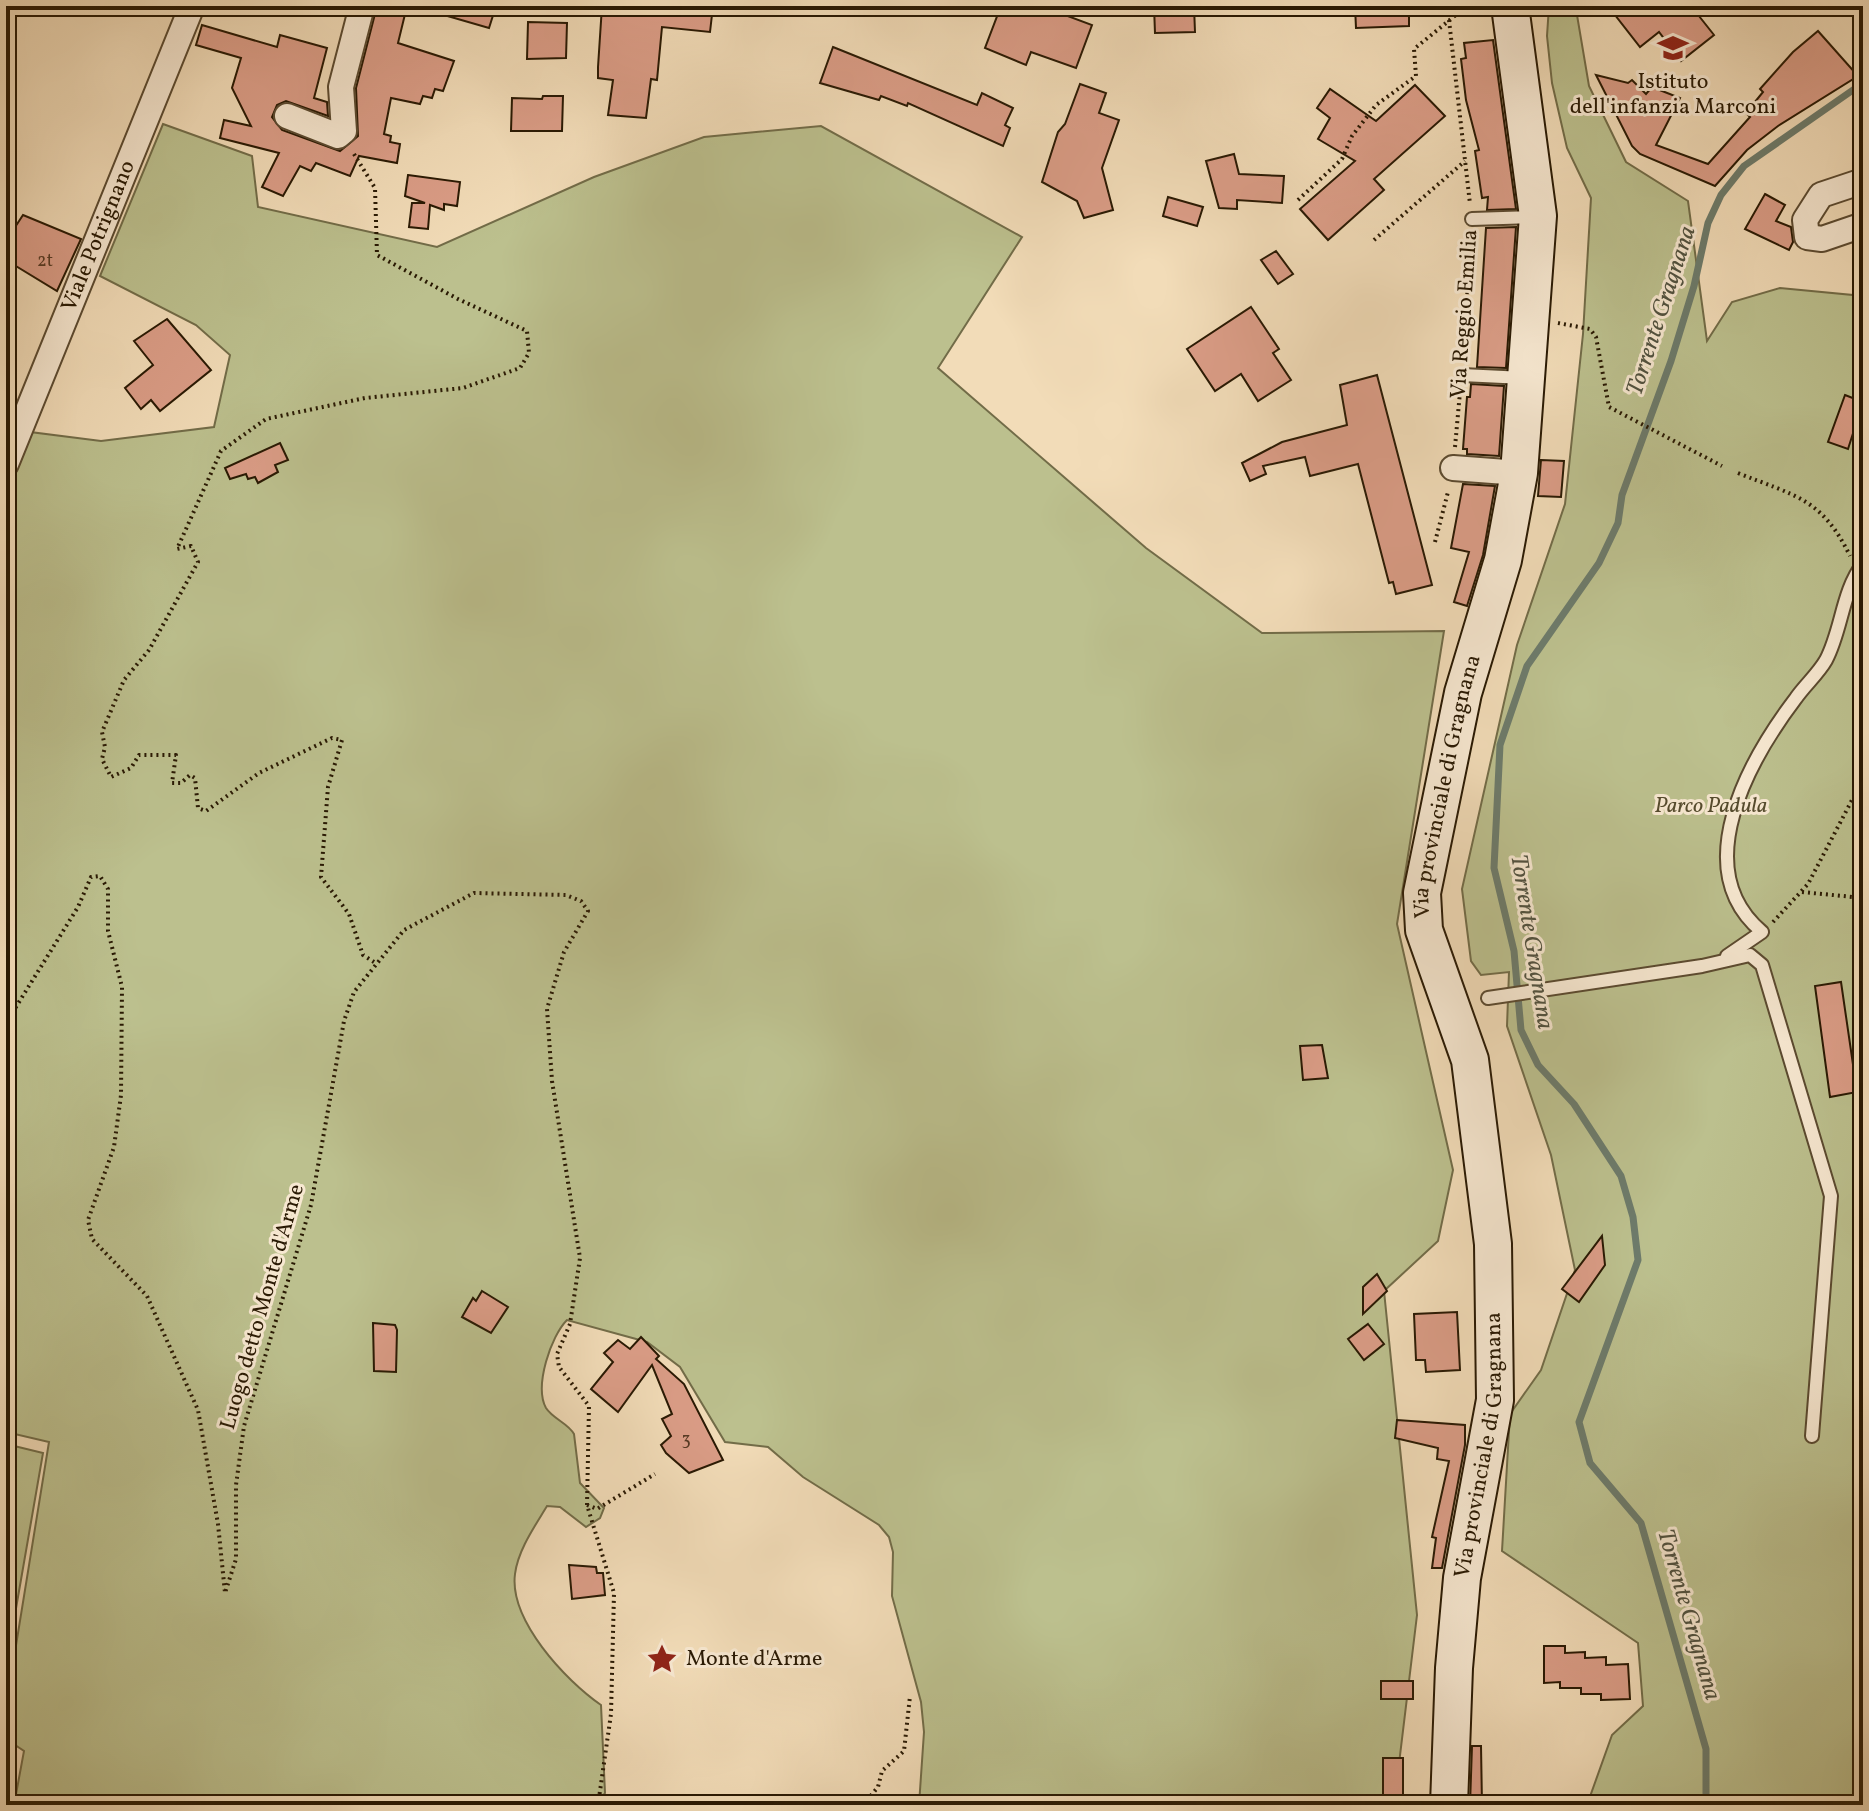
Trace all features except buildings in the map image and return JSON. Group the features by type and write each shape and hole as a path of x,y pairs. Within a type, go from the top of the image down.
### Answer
{"main road":[{"name":"Via provinciale di Gragnana","path":"1449,1805 1454,1668 1462,1578 1495,1400 1493,1244 1470,1060 1424,930 1422,893 1463,693 1503,560 1519,473 1538,216 1510,6"}],"street":[{"name":"Viale Potrignano","path":"6,464 192,6"},
{"path":"287,116 338,136 344,131 341,87 362,6"},
{"path":"1863,181 1821,195 1805,220 1807,237 1822,239 1863,225"},
{"path":"1453,468 1519,473"}],"lane":[{"path":"1472,219 1538,216"},
{"path":"1462,375 1524,378"},
{"path":"1720,960 1762,932 1741,915 1727,867 1727,838 1734,809 1753,764 1794,700 1824,663 1838,636 1860,567"},
{"path":"1488,998 1702,966 1750,955 1762,965 1831,1196 1812,1436"}],"path":[{"path":"1298,200 1342,159 1352,136 1376,105 1416,76 1414,49 1467,6"},
{"name":"Via Reggio Emilia","path":"1435,542 1453,468 1472,219 1449,20"},
{"path":"344,131 355,143 354,155 375,188 377,255 527,331 529,353 520,368 463,388 365,398 266,419 221,451 177,549 191,546 198,562 149,650 124,680 102,732 105,747 102,759 111,777 131,768 139,755 176,755 172,783 181,783 190,775 195,778 195,801 198,808 206,811 259,773 332,738 342,740 328,787 321,877 349,914 363,955 374,962 404,930 474,893 566,895 581,901 588,911 564,952 547,1009 552,1081 580,1258 570,1324 557,1354 559,1367 589,1406 587,1505 614,1593 611,1714 598,1805"},
{"path":"1374,240 1465,161"},
{"path":"1529,323 1562,323 1590,329 1596,337 1609,407 1722,466"},
{"path":"1738,473 1807,501 1836,528 1860,567"},
{"path":"1762,932 1800,892 1863,779"},
{"name":"Luogo detto Monte d'Arme","path":"6,1023 78,907 91,877 100,876 108,889 108,931 122,987 121,1095 114,1147 88,1220 92,1239 147,1296 198,1410 218,1524 225,1593 236,1559 236,1485 244,1426 311,1205 344,1021 354,992 374,962"},
{"path":"1800,892 1863,898"},
{"path":"587,1505 597,1509 655,1474"},
{"path":"863,1805 878,1787 882,1771 904,1751 910,1696"}],"green space":[{"name":"Parco Padula","path":"1549,6 1568,6 1577,15 1589,86 1626,162 1688,201 1707,341 1732,302 1780,288 1863,296 1863,1805 1587,1805 1612,1735 1643,1706 1638,1643 1502,1551 1510,1414 1541,1370 1575,1270 1551,1155 1507,1026 1509,972 1481,975 1471,961 1462,889 1517,645 1565,504 1583,334 1591,198 1567,148 1552,83 1547,36"},
{"path":"163,124 252,156 258,207 437,247 594,177 704,137 821,126 1022,237 938,368 1146,548 1262,633 1444,631 1397,924 1453,1170 1438,1241 1384,1291 1417,1615 1394,1805 919,1805 924,1732 921,1702 892,1596 893,1552 889,1537 879,1525 803,1477 768,1447 725,1442 680,1367 647,1342 567,1320 555,1337 546,1362 543,1399 549,1412 574,1434 580,1483 604,1508 600,1518 586,1527 560,1507 547,1506 520,1556 515,1574 515,1592 530,1629 542,1647 556,1665 601,1705 605,1793 596,1805 14,1805 24,1751 6,1739 6,1707 49,1442 6,1432 6,429 101,441 214,427 230,355 196,325 100,276"},
{"path":"6,1444 43,1453 6,1666"}],"waterway":[{"name":"Torrente Gragnana","path":"1706,1805 1706,1749 1641,1523 1590,1463 1579,1422 1638,1260 1633,1217 1621,1176 1574,1104 1538,1065 1521,1030 1514,951 1494,868 1500,745 1527,666 1599,563 1618,523 1622,495 1671,361 1694,286 1708,223 1721,195 1744,166 1863,83"}],"place":[{"name":"Istituto dell'infanzia Marconi","path":"1673,48"},
{"name":"Monte d'Arme","path":"662,1659"}]}
